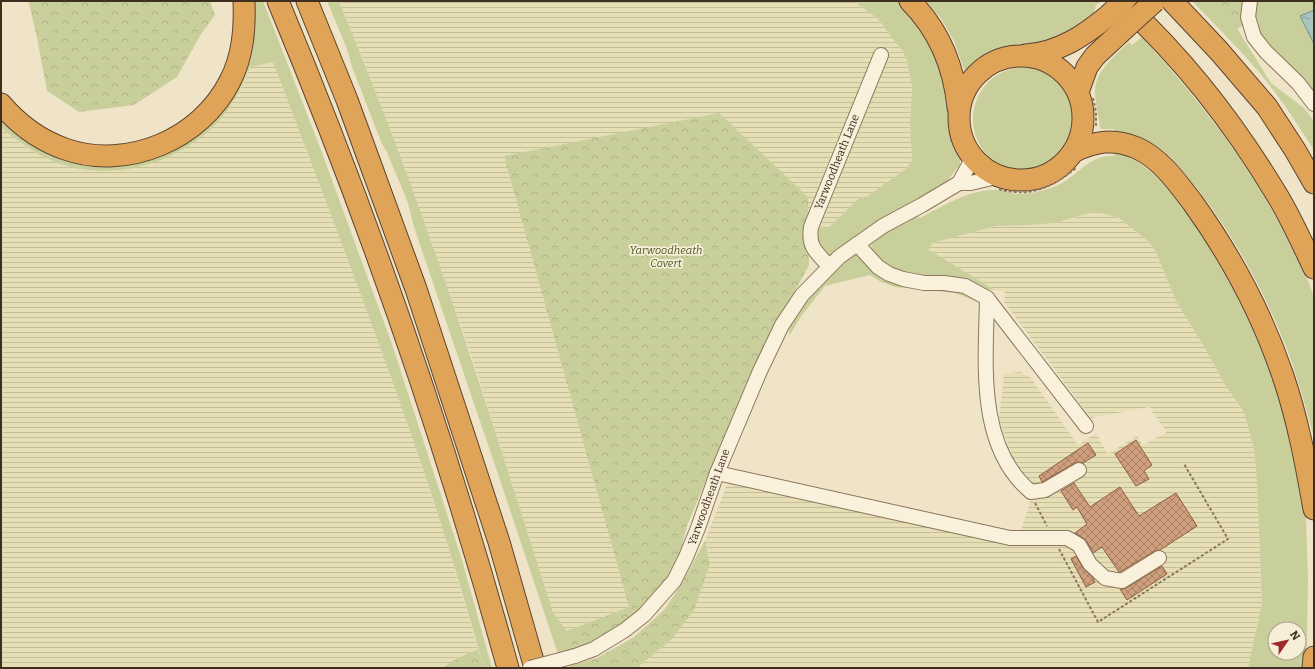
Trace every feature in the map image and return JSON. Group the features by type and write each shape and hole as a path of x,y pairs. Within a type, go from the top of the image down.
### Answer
{"highway":[{"path":"1,104 28,130 65,149 88,154 112,155 134,153 153,148 174,139 192,127 220,98 230,81 238,62 243,40 245,21 244,1"},
{"path":"278,1 354,194 422,386 473,546 508,668"},
{"path":"307,1 347,100 416,289 499,542 536,668"},
{"path":"910,1 931,25 951,67 956,88 960,131 967,149 979,164 989,171 999,182 1011,179 1029,180 1046,175 1061,165 1076,158 1088,144 1104,142 1121,143 1136,148 1150,156 1165,169 1180,186 1204,219 1243,283 1272,344 1294,409 1314,509"},
{"path":"1076,158 1082,127 1087,67 1095,56 1155,1"},
{"path":"1172,1 1219,51 1267,107 1314,183"},
{"path":"959,112 963,94 972,78 986,66 1002,58 1036,54 1066,44 1088,32 1118,6 1162,41 1215,103 1237,133 1278,196 1314,268"},
{"path":"1020,55 1039,59 1053,65 1071,82 1085,92"},
{"path":"499,542 547,668"},
{"path":"1313,668 1314,657"}],"street":[{"path":"1250,1 1248,17 1254,37 1266,52 1298,83 1314,104"},
{"name":"Yarwoodheath Lane","path":"829,266 812,246 810,237 811,227 882,55"},
{"path":"959,183 969,165 971,154"},
{"name":"Yarwoodheath Lane","path":"530,668 575,656 594,649 625,630 644,615 674,581 698,528 717,472 760,371 782,325 802,295 829,266 839,257 883,226 959,183 999,182"},
{"path":"857,244 878,267 889,274 903,279 924,283 944,283 965,286 987,298 1086,426"},
{"path":"987,298 986,381 989,412 996,441 1009,466 1020,482 1031,492 1045,490 1079,470"},
{"path":"717,472 1010,538 1067,538 1078,545 1090,564 1105,578 1122,581 1159,558"}],"path":[{"path":"1085,92 1096,112 1096,131"},
{"path":"999,182 1003,191 1023,192 1040,189 1059,181 1076,158"},
{"path":"1027,489 1098,622 1228,539 1184,464"}],"shaded area":[{"path":"339,1 854,1 878,19 903,52 907,60 912,86 910,122 912,160 907,168 865,198 860,197 827,229 808,223 504,156 630,607 567,631 553,612 473,361 363,59"},
{"path":"273,62 360,290 410,429 444,533 478,649 458,658 442,668 1,668 1,128 24,146 56,162 83,169 179,152 216,124 241,88 250,67"},
{"path":"1096,211 1119,218 1149,242 1156,252 1176,301 1227,388 1244,412 1254,449 1257,483 1262,603 1248,668 637,668 672,639 710,564 705,541 728,482 1016,544 1030,503 1003,458 1011,453 999,419 1004,374 1020,372 1031,378 1078,445 1096,433 1108,454 1137,436 1143,445 1167,432 1149,407 1091,418 1004,302 1005,292 995,290 929,250 932,243 996,226 1055,223"}],"green space":[{"path":"30,1 210,1 215,15 201,34 177,77 134,105 79,112 47,91 29,3"},
{"path":"252,1 263,1 321,150 393,347 462,560 492,668 484,668 467,607 429,487 393,382 273,62 250,67 240,90 227,111 216,124 200,138 162,160 141,166 120,170 98,171 76,168 55,162 41,155 1,128 1,114 88,162 215,117"},
{"path":"327,1 339,1 392,135 457,316 493,423 553,612 567,631 574,652 559,657 414,227 408,203 386,150 382,144 352,67 347,49"},
{"path":"854,1 898,1 930,41 952,103 953,127 960,156 960,165 946,182 933,192 830,258 819,244 818,231 820,226 827,229 860,197 865,198 907,168 912,160 910,122 912,86 907,60 903,52 878,19"},
{"path":"926,1 1102,1 1096,5 1094,12 1096,14 1061,38 1025,48 1006,51 988,58 976,67 967,78 954,41 942,20"},
{"path":"1192,1 1220,1 1271,83 1304,108 1314,121 1314,150 1285,107 1258,71 1240,50"},
{"path":"1220,1 1244,1 1242,5 1245,25 1236,29"},
{"path":"1254,1 1314,1 1314,10 1300,17 1314,44 1314,95 1256,28"},
{"path":"1142,37 1185,86 1243,163 1277,219 1310,285 1314,298 1314,437 1301,390 1285,344 1258,284 1225,227 1183,171 1165,152 1147,142 1114,133 1114,129 1100,128 1095,90 1099,76 1108,63 1129,42 1132,45"},
{"path":"1025,67 1045,71 1062,82 1073,99 1077,119 1073,139 1062,156 1045,167 1025,171 1005,167 988,156 977,139 973,119 977,99 988,82 1005,71"},
{"name":"Yarwoodheath Covert","path":"719,113 808,197 809,265 765,348 711,468 687,526 677,565 662,591 640,615 574,652 567,631 629,607 504,156"},
{"path":"1115,151 1137,161 1166,184 1198,227 1227,276 1257,333 1278,390 1296,457 1306,519 1308,576 1307,643 1307,621 1267,621 1267,661 1305,661 1304,668 1248,668 1262,603 1257,483 1254,449 1244,412 1227,388 1176,301 1156,252 1149,242 1119,218 1096,211 1055,223 996,226 932,243 929,250 995,290 943,283 921,278 884,263 873,252 871,239 917,214 920,218 964,196 983,191 999,190 1017,194 1032,193 1047,189 1063,182 1090,162 1105,156 1114,156"},
{"path":"856,254 862,256 885,275 963,287 983,304 955,293 895,287 881,282 870,275 825,286 802,315 789,336 789,325 800,306 851,255"},
{"path":"705,541 710,564 694,610 672,639 637,668 571,668 570,666 599,657 634,637 664,610 679,588"},
{"path":"478,649 484,668 442,668 458,658"}],"water":[{"path":"1314,10 1314,44 1300,16"}],"building":[{"path":"1136,440 1152,465 1144,471 1149,479 1136,486 1115,454"},
{"path":"1088,443 1096,455 1083,463 1075,463 1042,482 1039,476"},
{"path":"1074,483 1090,507 1120,487 1139,516 1176,493 1197,526 1160,550 1155,551 1119,572 1102,547 1093,553 1086,540 1075,533 1087,524 1077,507 1073,510 1061,491"},
{"path":"1076,556 1083,568 1095,582 1086,587 1071,559"},
{"path":"1162,566 1167,574 1127,600 1120,589 1126,588"}]}
